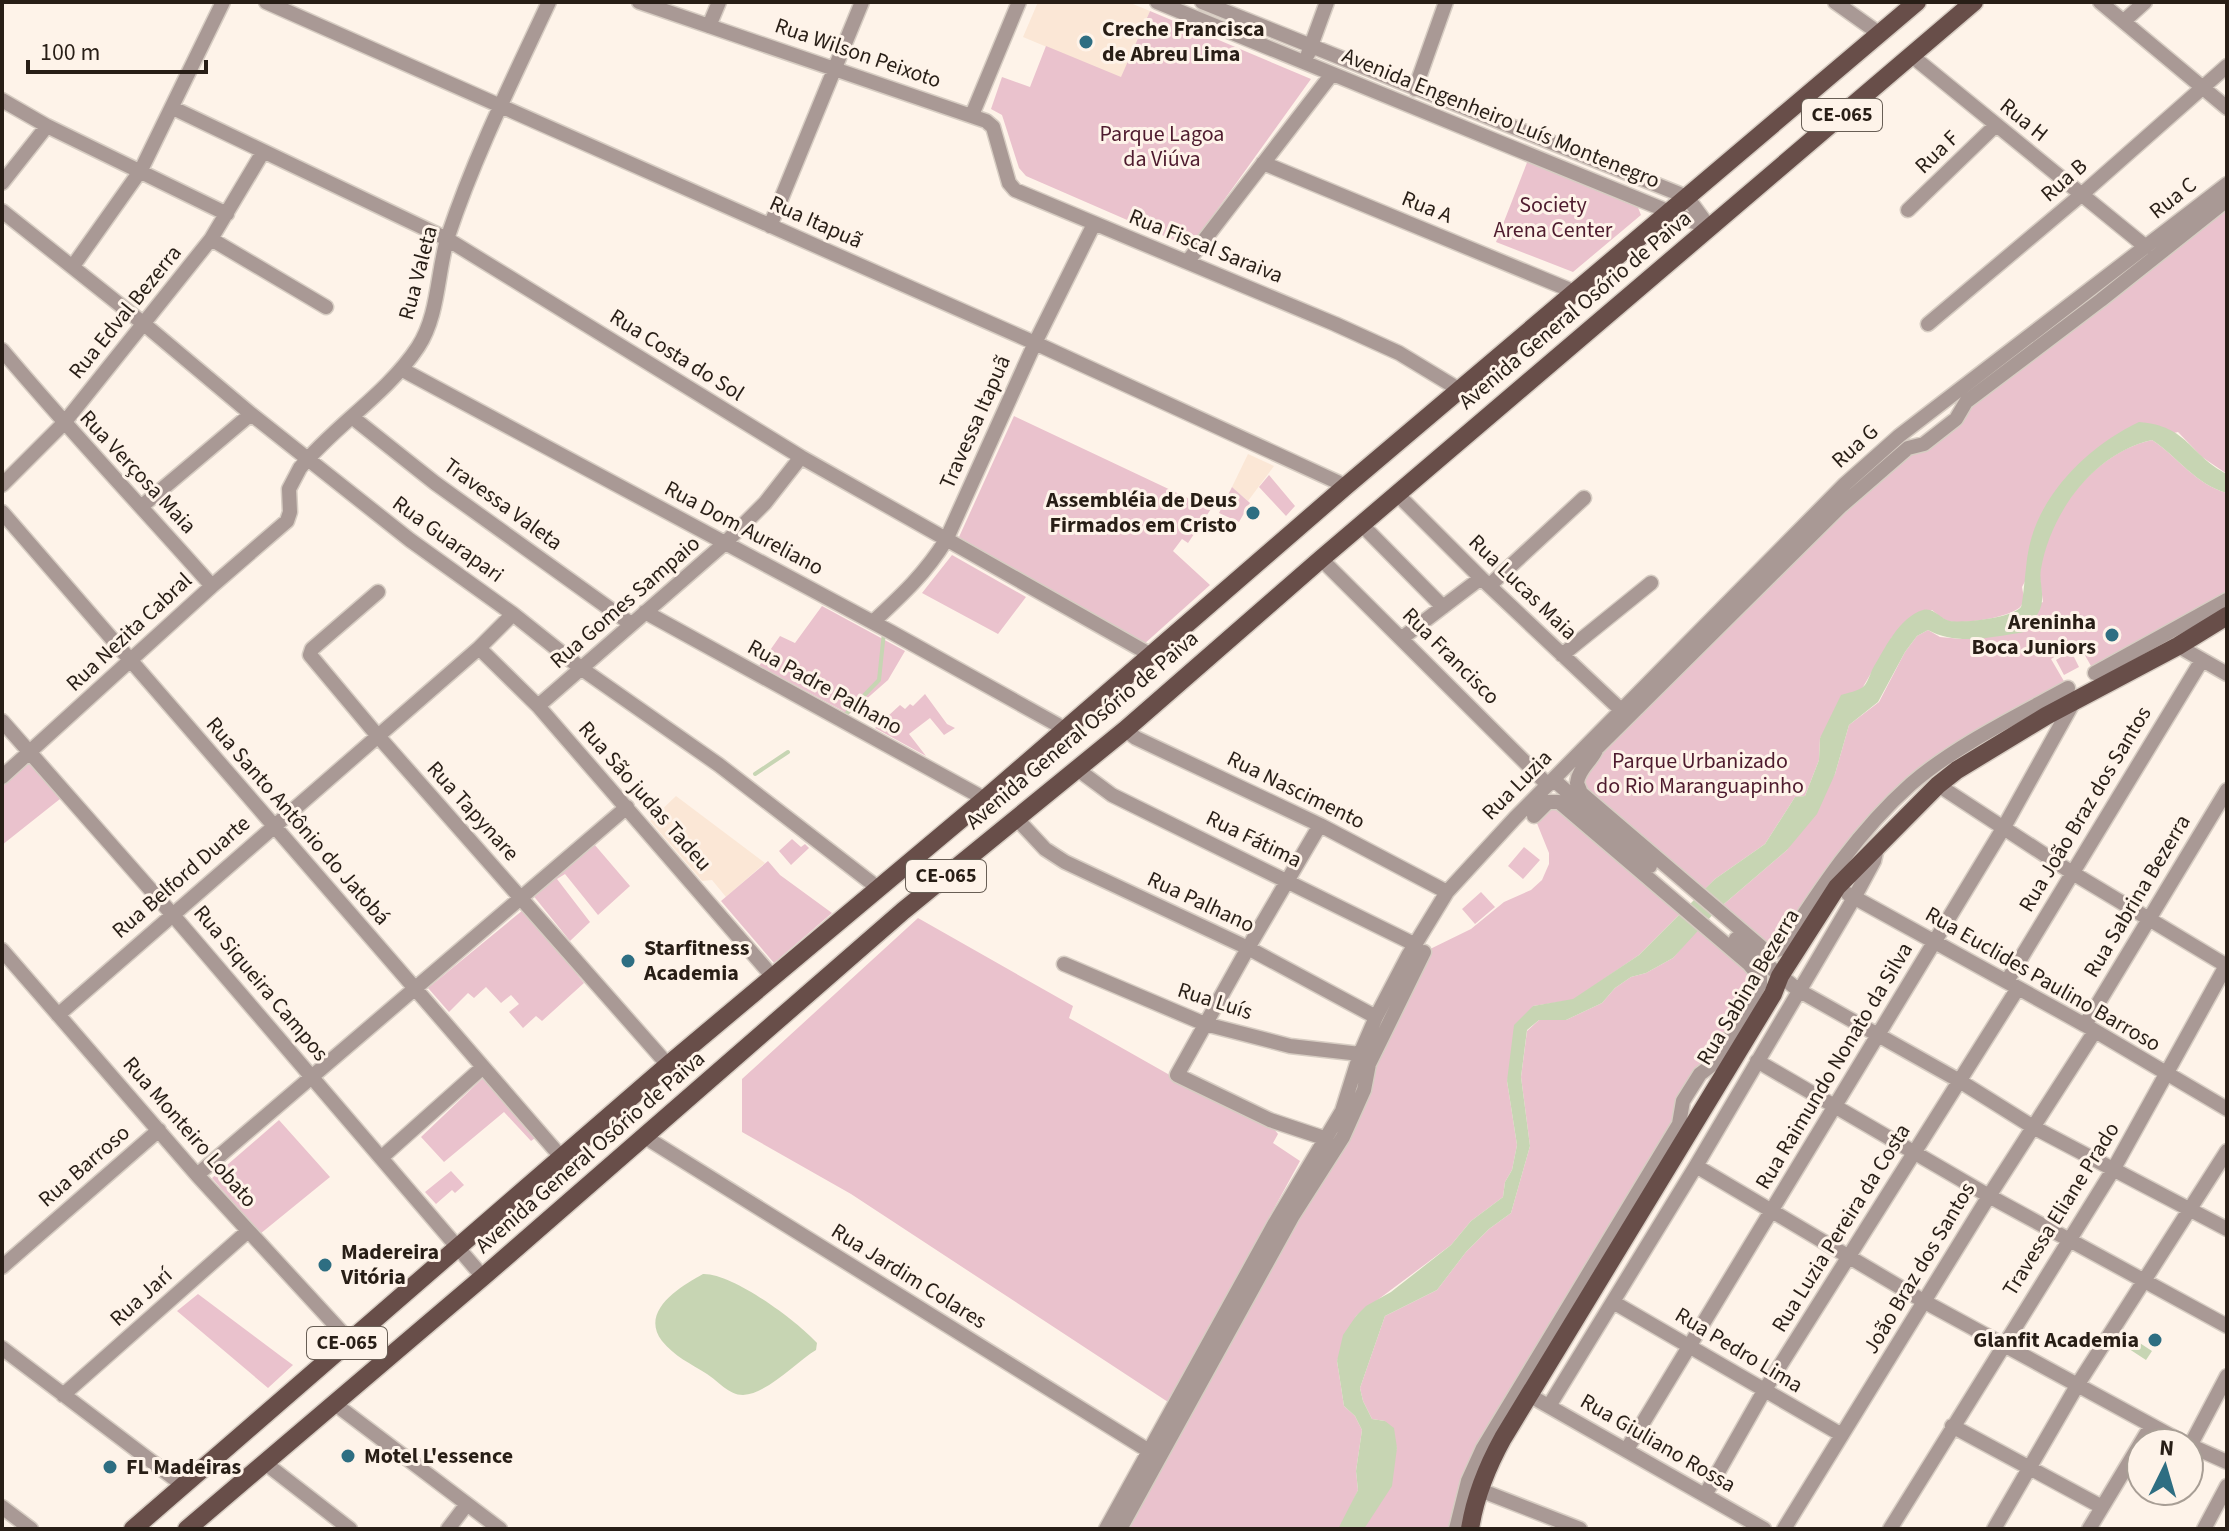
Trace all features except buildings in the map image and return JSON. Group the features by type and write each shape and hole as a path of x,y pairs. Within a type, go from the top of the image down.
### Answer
{"main road":[{"name":"Avenida General Osório de Paiva","path":"133,1529 668,1065 985,799 1346,486 1917,2"},
{"name":"Avenida General Osório de Paiva","path":"187,1529 483,1277 903,911 1125,730 1361,524 1974,2"},
{"name":"Rua Sabina Bezerra","path":"1470,1529 1491,1461 1773,994 1780,976 1837,887 1938,785 1957,770 2070,695 2178,646 2227,616"}],"street":[{"path":"73,266 141,170 223,2"},
{"name":"Rua Itapuã","path":"266,2 1035,343 1346,486"},
{"name":"Rua Valeta","path":"287,521 290,512 289,489 307,460 401,369 419,345 428,326 447,239 501,105 549,2"},
{"name":"Rua Wilson Peixoto","path":"639,2 972,115"},
{"path":"709,26 719,2"},
{"path":"770,226 862,2"},
{"path":"972,115 1019,2"},
{"name":"Avenida Engenheiro Luís Montenegro","path":"1157,2 1709,228"},
{"name":"Avenida Engenheiro Luís Montenegro","path":"1202,2 1687,197 1709,228"},
{"path":"1305,63 1327,2"},
{"path":"1415,89 1446,2"},
{"path":"1835,2 1880,34"},
{"path":"2100,2 2227,108"},
{"path":"2124,21 2145,2"},
{"name":"Rua H","path":"1912,56 2146,247"},
{"name":"Rua B","path":"1928,324 2227,66"},
{"path":"1188,261 1332,74"},
{"path":"2,100 47,126 227,214"},
{"name":"Rua Costa do Sol","path":"173,108 447,239 801,457 1151,655"},
{"name":"Rua Fiscal Saraiva","path":"972,115 993,127 1012,188 1399,353 1460,390"},
{"name":"Rua F","path":"1908,210 1996,125"},
{"path":"2,183 47,126"},
{"name":"Rua Edval Bezerra","path":"2,485 64,423 211,239 263,152"},
{"name":"Rua A","path":"1263,163 1575,292"},
{"name":"Rua C","path":"2146,247 2227,184"},
{"path":"1645,862 1581,793 1577,778 1593,759 1597,748 1873,478 1908,448 1924,444 1956,419 1966,402 2227,200"},
{"name":"Rua Guarapari","path":"2,211 410,540 513,614 582,669 719,765 878,888"},
{"name":"Travessa Itapuã","path":"873,622 922,576 946,540 1035,343 1094,224"},
{"path":"211,239 326,307"},
{"name":"Rua G","path":"1621,710 1845,484 1899,436 2146,247"},
{"name":"Rua Verçosa Maia","path":"2,350 212,586"},
{"name":"Rua Dom Aureliano","path":"401,369 873,622 1065,729"},
{"path":"142,506 251,414"},
{"name":"Travessa Valeta","path":"352,417 435,483 631,624"},
{"name":"Rua Gomes Sampaio","path":"538,706 725,543 765,503 801,457"},
{"name":"Rua Lucas Maia","path":"1397,494 1621,710"},
{"path":"1402,638 1443,607 1486,581 1584,498"},
{"name":"Rua Santo Antônio do Jatobá","path":"2,512 562,1158"},
{"name":"Rua Nezita Cabral","path":"2,777 287,521"},
{"path":"1361,524 1443,607"},
{"name":"Rua Francisco","path":"1321,559 1551,783 1798,990 1958,1080 2033,1127 2227,1229"},
{"path":"1562,655 1651,583"},
{"name":"Rua Tapynare","path":"378,592 310,653 377,735 668,1065"},
{"path":"2095,673 2227,600"},
{"name":"Rua Padre Palhano","path":"645,612 985,799"},
{"name":"Rua Belford Duarte","path":"58,1015 479,648 513,614"},
{"path":"2178,646 2227,674"},
{"name":"Rua São judas Tadeu","path":"479,648 538,706 773,977"},
{"name":"Rua João Braz dos Santos","path":"2012,984 2071,872 2202,660"},
{"path":"1744,946 1771,953 1782,948 1841,859 1910,785 1971,743 2070,695"},
{"name":"Rua Raimundo Nonato da Silva","path":"1627,1449 2004,827 2070,695"},
{"name":"Rua Luzia","path":"1447,892 1621,710"},
{"name":"Rua Siqueira Campos","path":"2,721 483,1277"},
{"name":"Rua Nascimento","path":"1125,730 1320,825 1447,892"},
{"name":"Rua Fátima","path":"1077,769 1112,795 1288,880 1419,948"},
{"path":"1938,785 2071,872 2227,965"},
{"name":"Rua Sabrina Bezerra","path":"2090,1028 2148,919 2227,790"},
{"path":"1534,816 1548,802 1559,802 1645,862"},
{"path":"197,1175 627,807"},
{"name":"Rua Palhano","path":"1016,818 1045,849 1065,862 1248,948 1376,1017"},
{"path":"1320,825 1177,1075 1270,1120 1327,1139"},
{"path":"1549,1406 1696,1166 1854,898 1874,861 1878,844"},
{"name":"Rua Euclides Paulino Barroso","path":"1837,887 2090,1028 2227,1109"},
{"path":"1120,1529 1292,1217 1343,1137 1364,1090 1369,1064 1447,892"},
{"path":"1456,1529 1468,1481 1483,1448 1679,1124 1683,1101 1700,1074 1717,1061 1760,984 1760,977 1744,946"},
{"path":"1106,1529 1275,1223 1327,1139 1342,1111 1360,1054 1376,1017 1419,948"},
{"name":"Rua Monteiro Lobato","path":"2,950 197,1175 349,1340"},
{"name":"Rua Luís","path":"1064,964 1205,1024 1290,1046 1360,1054"},
{"name":"Travessa Eliane Prado","path":"1890,1529 2113,1170 2227,965"},
{"name":"Rua Luzia Pereira da Costa","path":"1705,1495 1764,1391 1916,1152 2012,984"},
{"name":"João Braz dos Santos","path":"1784,1529 2033,1127 2090,1028"},
{"path":"1757,1061 1989,1196 2227,1326"},
{"path":"381,1158 483,1067"},
{"name":"Rua Barroso","path":"2,1267 159,1130"},
{"name":"Rua Jardim Colares","path":"645,1137 1149,1451"},
{"path":"1994,1529 2078,1384 2227,1151"},
{"path":"1696,1166 1925,1302 2151,1426 2089,1529"},
{"name":"Rua Jarí","path":"63,1395 248,1231"},
{"name":"Rua Pedro Lima","path":"1613,1302 1842,1435"},
{"path":"2,1348 184,1486"},
{"path":"2198,1427 2227,1376"},
{"name":"Rua Giuliano Rossa","path":"1529,1395 1764,1529"},
{"path":"335,1404 500,1529"},
{"path":"1952,1426 2102,1507"},
{"path":"2205,1452 2227,1462"},
{"path":"265,1463 345,1527"},
{"path":"2204,1529 2227,1486"},
{"path":"1480,1490 1580,1529"},
{"path":"448,1529 467,1504"},
{"path":"2,1507 31,1529"}],"shaded area":[{"name":"Creche Francisca de Abreu Lima","path":"1038,2 1128,2 1150,11 1121,78 1023,37"},
{"path":"2139,422 2156,425 2179,435 2227,474 2227,493 2206,484 2152,440 2112,458 2078,488 2054,527 2041,569 2042,604 2024,632 1963,639 1928,630 1917,636 1878,702 1849,725 1835,774 1817,814 1787,850 1717,910 1673,958 1646,973 1631,977 1615,988 1602,1003 1566,1020 1539,1020 1527,1030 1521,1077 1530,1146 1511,1213 1466,1252 1437,1290 1385,1316 1360,1388 1372,1419 1385,1421 1394,1428 1397,1448 1392,1486 1364,1529 1338,1529 1358,1490 1356,1471 1362,1430 1355,1416 1344,1406 1337,1361 1343,1335 1366,1306 1391,1292 1451,1245 1471,1221 1503,1197 1517,1145 1507,1081 1514,1025 1533,1006 1573,999 1639,955 1715,879 1765,844 1795,797 1805,796 1819,760 1820,738 1841,695 1864,686 1887,644 1899,627 1914,614 1927,610 1950,621 1977,620 1999,617 2021,607 2033,532 2054,493 2084,459"},
{"path":"1248,454 1274,466 1248,501 1232,487"},
{"path":"676,796 765,863 726,897 712,880 702,881 650,821"},
{"path":"703,1274 731,1281 764,1300 808,1334 817,1343 816,1350 762,1389 743,1395 728,1390 672,1351 656,1330 659,1310 666,1301"},
{"path":"2129,1336 2152,1351 2146,1360 2123,1345"}],"green space":[{"name":"Parque Lagoa da Viúva","path":"1150,11 1311,79 1194,242 1187,246 1026,176 1019,168 1002,115 991,109 1002,77 1030,87 1046,46 1121,77"},
{"name":"Society Arena Center","path":"1528,160 1637,205 1641,215 1573,272 1496,242"},
{"name":"Parque Urbanizado do Rio Maranguapinho","path":"2227,200 2227,474 2202,457 2178,432 2092,454 2022,587 2024,599 2021,606 1998,617 1964,622 1948,621 1932,610 1892,637 1863,687 1820,738 1819,760 1805,796 1795,797 1765,844 1715,879 1700,895 1581,793 1577,778 1840,507 1924,444 1966,402"},
{"path":"1014,416 1211,509 1188,543 1182,539 1173,551 1210,585 1143,645 959,537"},
{"name":"Parque Urbanizado do Rio Maranguapinho","path":"2152,440 2206,484 2227,493 2227,600 2095,673 2078,643 2051,659 2068,688 1910,785 1776,952 1717,910 1787,850 1835,774 1849,725 1879,702 1905,652 1917,636 1928,630 1940,637 1961,639 2043,602 2040,575 2045,549 2064,507 2094,471 2112,457"},
{"path":"1269,475 1295,506 1286,516 1259,487"},
{"path":"1232,487 1250,503 1239,522 1219,513"},
{"path":"952,555 1026,597 998,634 922,593"},
{"path":"822,606 905,651 888,680 847,716 759,666 780,636 795,643"},
{"path":"2071,651 2079,667 2064,675 2056,660"},
{"path":"925,694 947,724 955,728 944,735 930,718 909,734 926,756 875,728 900,705 905,709 910,704 913,706"},
{"path":"30,758 65,795 2,845 2,782"},
{"name":"Parque Urbanizado do Rio Maranguapinho","path":"1548,802 1685,909 1639,955 1573,1000 1533,1006 1507,1081 1517,1145 1503,1197 1471,1221 1451,1245 1356,1316 1337,1361 1344,1406 1355,1416 1362,1430 1356,1471 1358,1490 1342,1525 1338,1529 1120,1529 1323,1165 1424,952 1471,929 1504,902 1531,890 1542,880 1549,864 1549,853 1534,816"},
{"path":"792,839 801,847 805,844 809,848 791,865 779,851"},
{"path":"594,844 630,886 598,915 565,874 557,879 590,922 570,941 532,894"},
{"path":"1524,847 1540,860 1523,879 1508,866"},
{"path":"768,861 780,875 832,913 774,963 721,901"},
{"path":"1481,892 1495,907 1475,924 1462,909"},
{"path":"523,910 584,983 542,1021 536,1016 523,1028 509,1012 519,1004 511,995 501,1003 486,987 474,998 468,993 449,1012 428,988"},
{"path":"918,918 1073,1006 1069,1018 1175,1078 1267,1120 1278,1134 1273,1143 1300,1161 1168,1402 851,1194 742,1132 742,1079"},
{"path":"1702,924 1760,984 1700,1074 1679,1124 1456,1529 1364,1529 1397,1448 1385,1421 1372,1419 1360,1388 1385,1316 1437,1290 1466,1252 1511,1213 1530,1146 1521,1077 1527,1031 1539,1020 1566,1020 1602,1003 1615,988 1631,977 1646,973 1673,958"},
{"path":"485,1076 538,1136 531,1141 504,1112 444,1162 421,1137"},
{"path":"279,1120 330,1177 260,1234 212,1178"},
{"path":"451,1171 464,1185 455,1193 452,1190 436,1204 425,1192"},
{"path":"198,1294 293,1365 268,1388 177,1311"}],"waterway":[{"path":"845,715 879,680 884,632"},
{"path":"755,774 788,752"}],"place":[{"name":"Creche Francisca de Abreu Lima","path":"1086,42"},
{"name":"Assembléia de Deus Firmados em Cristo","path":"1253,513"},
{"name":"Areninha Boca Juniors","path":"2112,635"},
{"name":"Starfitness Academia","path":"628,961"},
{"name":"Madereira Vitória","path":"325,1265"},
{"name":"Glanfit Academia","path":"2155,1340"},
{"name":"Motel L'essence","path":"348,1456"},
{"name":"FL Madeiras","path":"110,1467"}]}
